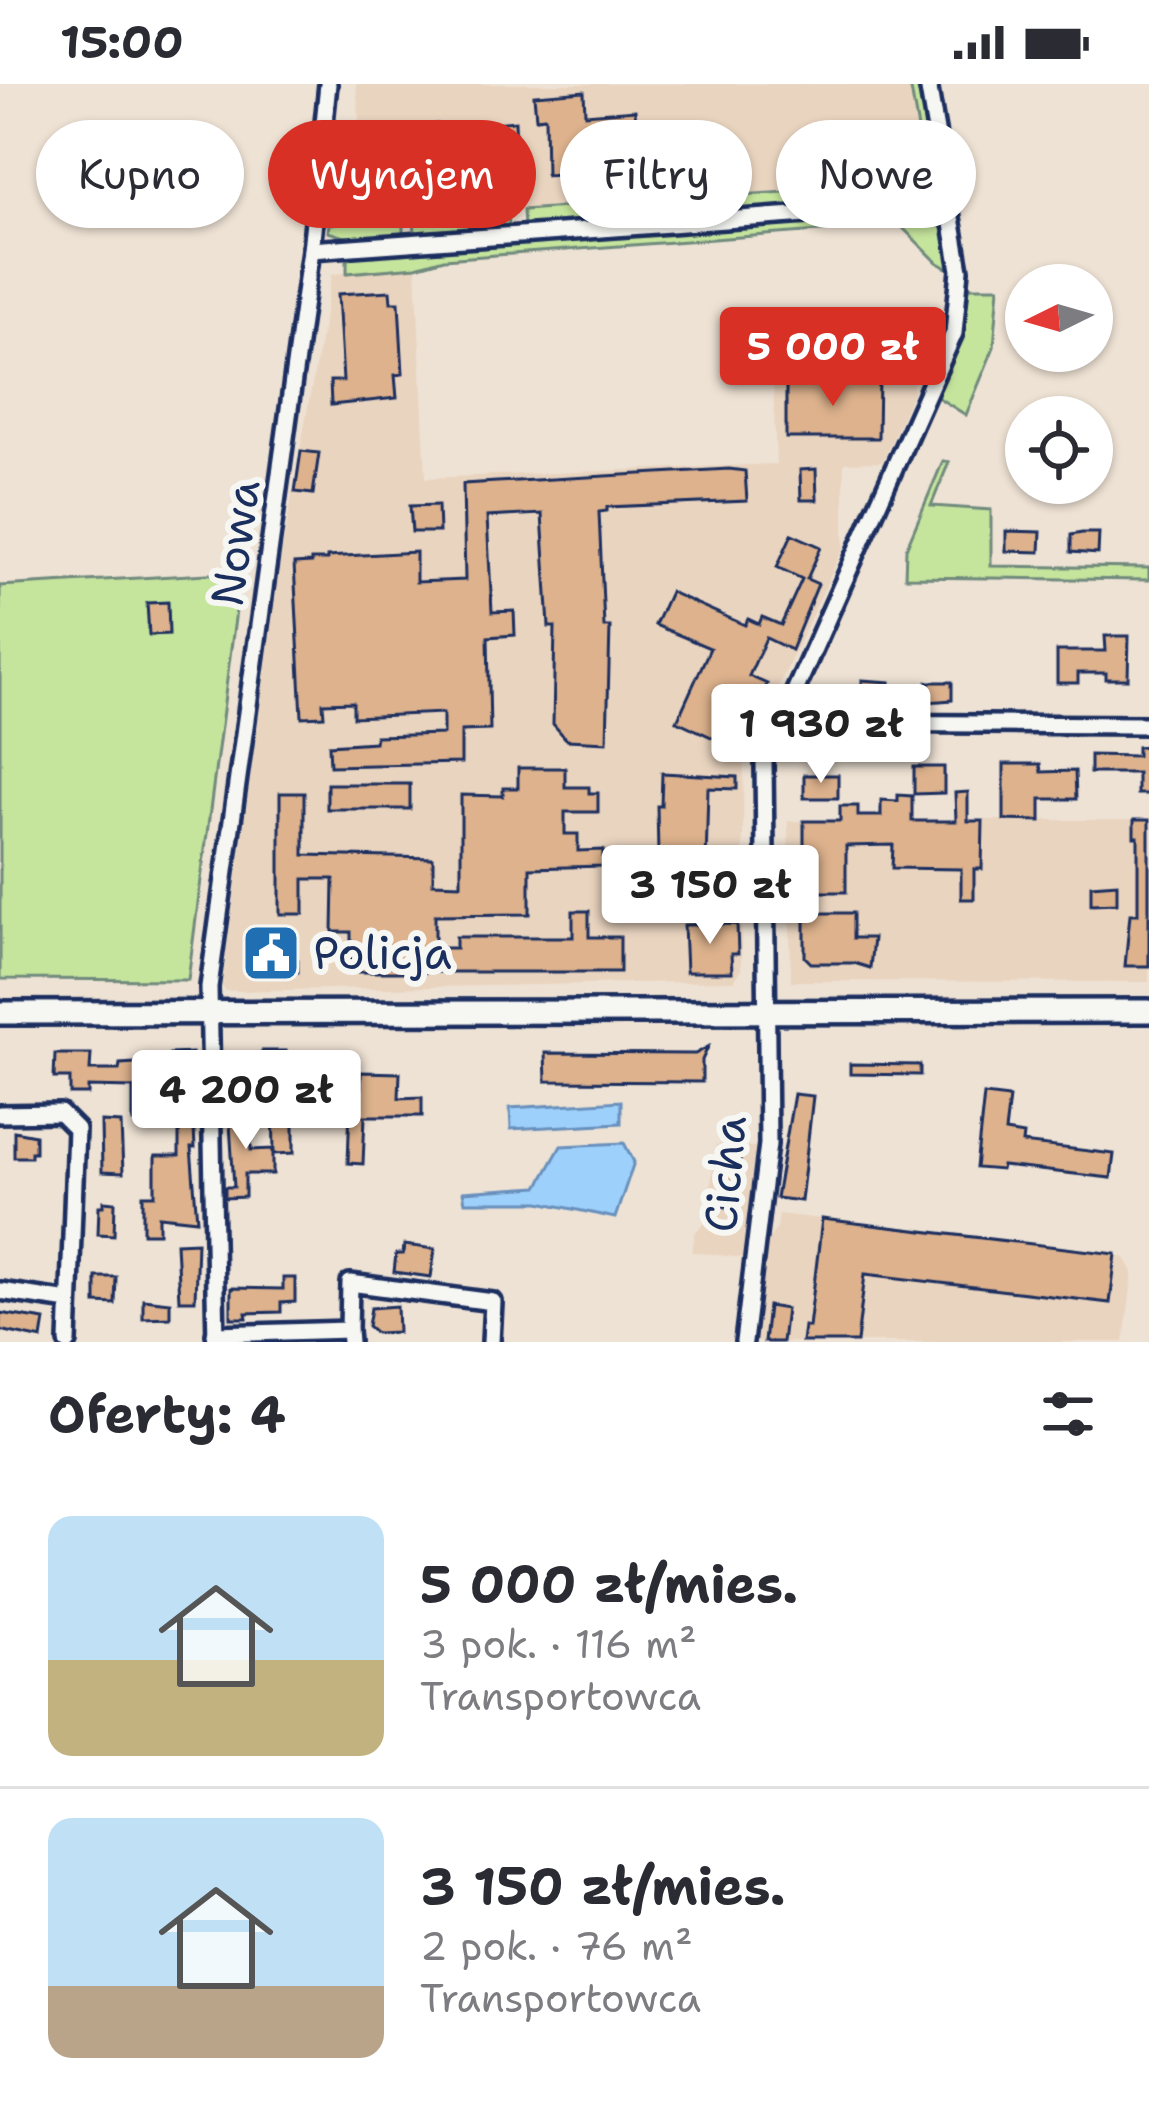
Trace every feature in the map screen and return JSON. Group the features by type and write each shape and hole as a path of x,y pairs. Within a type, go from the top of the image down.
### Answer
{"main road":[{"path":"0,1012 1149,1011"}],"street":[{"name":"Nowa","path":"216,1338 208,1012 311,250 328,84"},
{"name":"Cicha","path":"928,84 933,120"},
{"path":"311,250 776,216"},
{"name":"Cicha","path":"744,1342 768,1144 764,761 954,333 960,270 951,228"},
{"path":"785,715 800,723 1149,725"},
{"path":"0,1114 60,1113 76,1129 68,1342"},
{"path":"216,1338 350,1336 350,1283 493,1301 490,1342"},
{"path":"0,1291 69,1300"}],"shaded area":[{"path":"356,84 910,84 916,120 776,120 776,193 752,194 752,120 560,120 560,208 536,209 536,120 359,120"},
{"path":"416,267 426,478 776,464 771,331 913,331 913,392 882,462 844,463 844,547 744,760 741,970 734,981 226,991 222,987 282,551 332,274"},
{"path":"1149,820 1149,982 791,981 788,821"},
{"path":"716,1145 755,1147 744,1258 692,1252 695,1233 706,1221"},
{"path":"779,1214 1116,1254 1125,1258 1133,1272 1124,1342 754,1342 765,1244 777,1228"}],"green space":[{"path":"910,84 921,84 928,120 916,120"},
{"path":"776,193 776,210 752,211 752,194"},
{"path":"560,207 560,225 536,226 536,209"},
{"path":"752,226 860,228 444,259 416,267 347,273 347,261 358,252"},
{"path":"328,228 403,228 403,234 351,239 328,232"},
{"path":"415,228 509,228 415,234"},
{"path":"903,228 941,228 951,270"},
{"path":"969,287 999,287 994,347 966,415 937,397 964,328"},
{"path":"943,461 949,462 931,506 991,510 991,566 1149,568 1149,580 905,577 906,549"},
{"path":"241,572 188,980 0,979 0,586"}],"water":[{"path":"621,1101 621,1123 511,1129 510,1108"},
{"path":"624,1143 634,1162 615,1218 540,1202 465,1202 463,1192 538,1187 561,1146"}],"building":[{"path":"584,91 585,114 635,110 636,120 560,120 560,174 546,175 545,117 536,118 534,95"},
{"path":"390,291 391,302 399,302 403,374 395,375 397,398 331,405 330,381 343,381 338,294"},
{"path":"856,376 879,376 878,438 786,438 786,382 857,382"},
{"path":"301,451 319,453 313,494 295,492"},
{"path":"816,469 817,500 801,500 800,470"},
{"path":"745,471 747,501 607,507 599,512 604,627 610,627 607,742 567,740 553,724 555,627 549,627 542,514 487,517 492,612 514,611 515,635 488,637 490,730 461,731 461,763 330,766 329,745 375,742 376,736 443,734 443,713 353,717 353,702 323,703 324,716 302,717 294,564 327,557 416,552 416,582 465,580 463,484"},
{"path":"438,505 439,532 412,532 410,506"},
{"path":"1006,531 1041,532 1040,552 1006,551"},
{"path":"1099,533 1098,554 1071,552 1071,535"},
{"path":"792,534 821,547 807,579 818,584 791,650 766,638 749,676 767,684 756,709 738,701 720,741 677,721 710,648 655,625 670,592 745,625 748,619 759,624 762,617 781,625 802,579 777,567"},
{"path":"168,602 169,634 149,635 147,603"},
{"path":"1105,636 1129,636 1128,679 1078,673 1078,683 1057,683 1057,651 1106,651"},
{"path":"862,680 890,682 890,701 862,701"},
{"path":"927,682 952,682 952,700 928,702"},
{"path":"1149,746 1149,794 1137,794 1137,773 1090,773 1090,755 1137,756 1137,747"},
{"path":"1004,764 1040,764 1041,772 1075,771 1076,799 1041,799 1041,821 1004,820"},
{"path":"914,767 944,767 944,793 914,794"},
{"path":"518,768 565,768 565,787 589,787 589,793 598,793 598,812 565,812 565,834 578,834 578,851 603,850 603,866 530,868 530,914 435,915 435,948 456,948 456,937 573,937 573,911 589,911 589,937 620,937 620,972 351,972 351,932 333,932 334,879 304,879 304,914 280,914 280,793 304,793 304,855 433,858 433,883 461,884 461,795 503,796 503,788 518,788"},
{"path":"662,773 737,777 737,789 708,788 706,865 684,865 685,890 621,891 620,868 651,868 651,854 658,854"},
{"path":"804,775 838,775 838,798 804,798"},
{"path":"327,784 410,784 410,809 327,809"},
{"path":"968,792 968,821 983,821 982,869 974,869 974,899 961,899 961,869 892,868 893,845 846,846 846,892 804,892 804,821 840,821 840,806 858,806 858,816 881,816 881,800 898,801 898,795 912,796 912,821 956,821 955,793"},
{"path":"1134,820 1149,820 1149,966 1125,966 1130,914 1138,914"},
{"path":"1117,883 1117,903 1091,904 1091,885"},
{"path":"805,913 853,913 853,938 873,938 870,968 854,963 811,963 805,957"},
{"path":"737,924 738,954 731,954 732,972 686,972 684,925"},
{"name":"Policja","path":"251,945 292,945 298,972 251,972"},
{"path":"708,1047 702,1060 702,1082 546,1081 545,1053 695,1054"},
{"path":"262,1051 286,1051 286,1066 323,1066 322,1083 285,1082 285,1107 294,1107 294,1153 274,1154 273,1099 262,1099"},
{"path":"192,1053 194,1106 176,1107 174,1076 147,1077 143,1097 149,1097 155,1120 133,1122 133,1088 88,1087 88,1094 70,1094 70,1078 54,1078 55,1054 91,1054 90,1070 119,1070 120,1064 170,1061 170,1054"},
{"path":"850,1064 920,1065 920,1075 850,1074"},
{"path":"361,1072 400,1073 399,1098 422,1097 422,1116 365,1116 363,1164 348,1163 350,1104 361,1104"},
{"path":"794,1094 813,1096 801,1201 776,1198"},
{"path":"984,1095 1009,1098 1005,1132 1023,1135 1022,1143 1114,1154 1111,1178 1002,1166 1001,1170 976,1168"},
{"path":"229,1108 253,1108 259,1122 251,1129 251,1150 273,1149 273,1174 245,1174 245,1197 225,1198 225,1187 234,1187"},
{"path":"101,1122 121,1123 123,1173 102,1172"},
{"path":"194,1129 195,1148 191,1148 197,1220 159,1216 159,1233 143,1233 143,1195 155,1195 155,1156 179,1156 179,1130"},
{"path":"14,1131 35,1135 31,1157 14,1157"},
{"path":"727,1150 741,1152 734,1208 720,1206"},
{"path":"104,1201 115,1202 114,1235 98,1234 99,1206"},
{"path":"822,1219 1116,1254 1110,1303 865,1274 857,1342 802,1342 804,1326 809,1327"},
{"path":"197,1242 195,1300 179,1300 176,1243"},
{"path":"404,1245 435,1249 431,1277 394,1272 396,1254 403,1254"},
{"path":"96,1277 116,1277 115,1304 96,1303"},
{"path":"283,1278 295,1278 295,1302 281,1303 281,1312 231,1318 231,1288 283,1289"},
{"path":"143,1299 170,1302 170,1317 143,1318"},
{"path":"397,1306 398,1332 376,1333 368,1326 371,1308"},
{"path":"768,1306 786,1309 782,1342 764,1342"},
{"path":"0,1313 45,1320 42,1339 0,1330"}],"place":[{"name":"Policja","path":"271,953"}]}
